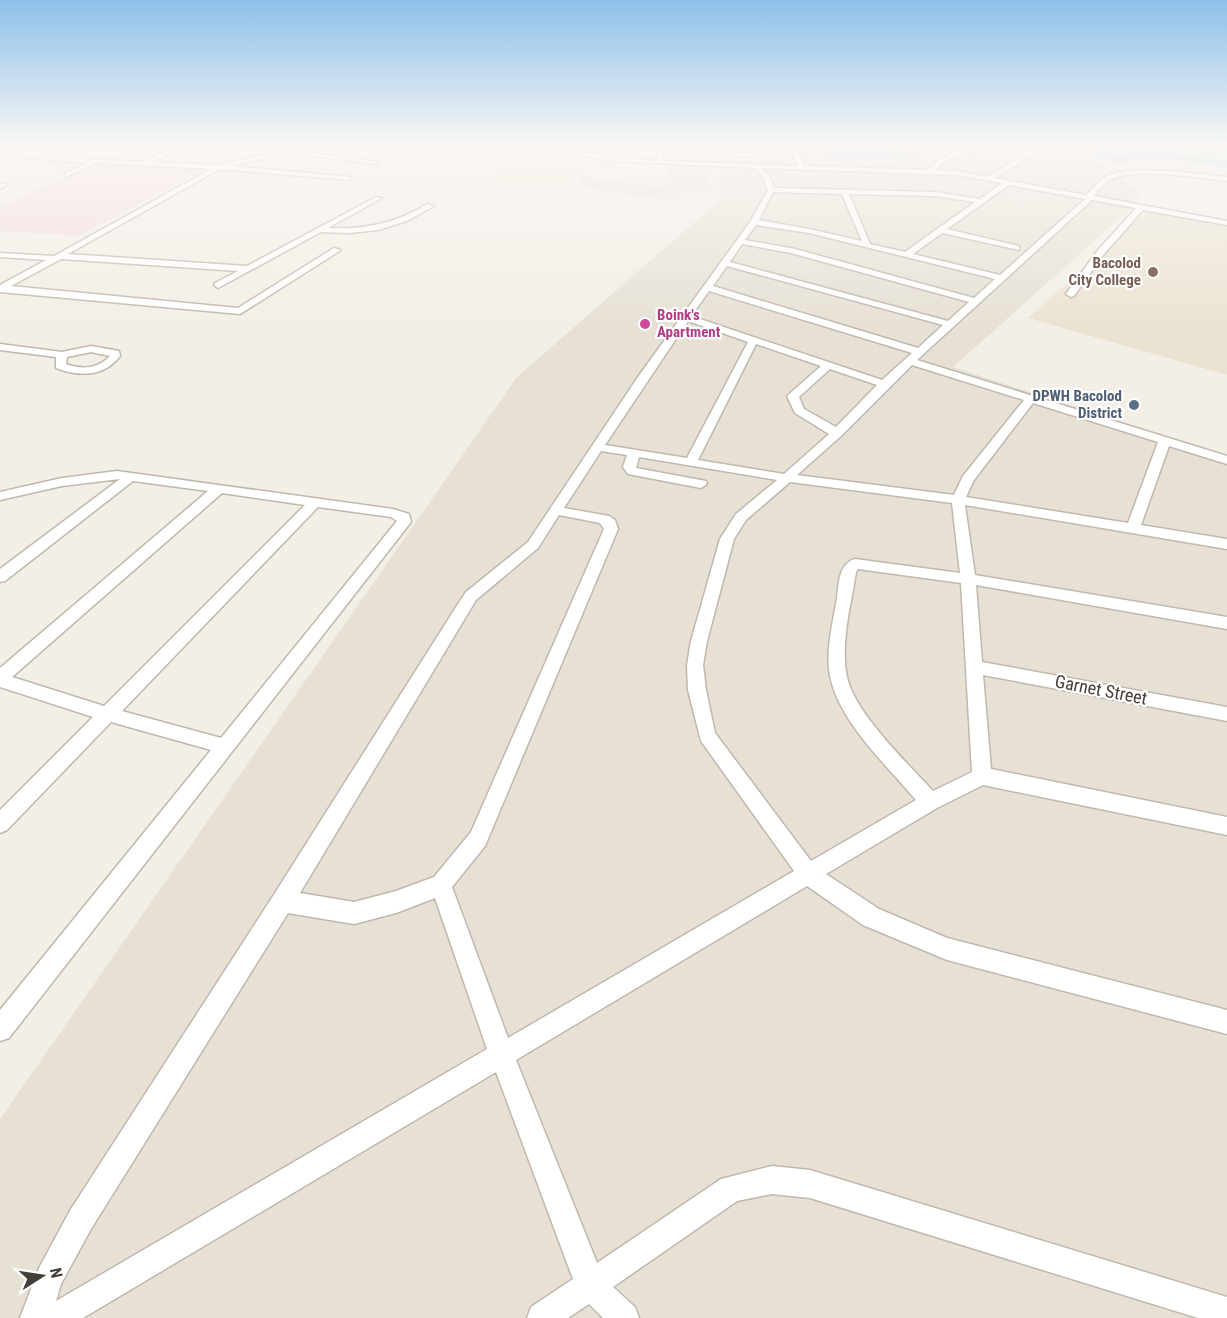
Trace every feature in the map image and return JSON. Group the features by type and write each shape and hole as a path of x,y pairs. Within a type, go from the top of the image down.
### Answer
{"street":[{"path":"1,288 147,207"},
{"path":"218,285 362,207"},
{"path":"319,230 351,232 391,225 416,216 429,207"},
{"path":"35,1318 49,1278 81,1219 283,901 471,596 533,545 642,379 709,288 762,207"},
{"path":"850,207 867,245"},
{"path":"906,255 973,207"},
{"path":"1080,207 949,324 884,384 837,433 732,527 699,641 696,665 697,690 707,736 808,874 871,916 947,949 1227,1022"},
{"path":"1071,294 1101,252 1141,207 1227,224"},
{"path":"1153,210 1156,207"},
{"path":"754,222 809,231 1002,278"},
{"path":"940,230 1016,248"},
{"path":"740,241 792,250 976,301"},
{"path":"1,288 240,311 337,250"},
{"path":"0,255 248,269"},
{"path":"724,263 949,324"},
{"path":"709,288 1031,398 1227,460"},
{"path":"687,318 830,364 884,384"},
{"path":"691,462 754,339"},
{"path":"0,347 62,355"},
{"path":"830,364 793,396 800,411 837,433"},
{"path":"982,776 968,579 958,500 968,479 1031,398"},
{"path":"1133,528 1165,441"},
{"path":"598,447 787,478 958,500 1227,544"},
{"path":"634,453 629,467 633,471 701,484"},
{"path":"0,577 132,476"},
{"path":"0,496 84,478 132,476 316,501 399,514 404,517 404,522 223,746 0,1029"},
{"path":"0,679 220,488"},
{"path":"0,824 316,501"},
{"path":"283,901 354,913 396,902 441,885 478,839 611,529 610,523 604,519 555,510"},
{"path":"930,802 875,737 848,700 839,680 839,650 849,570 855,564 968,579 1227,623"},
{"name":"Garnet Street","path":"975,667 1227,714"},
{"path":"0,679 107,714 223,746"},
{"path":"55,1318 930,802 982,776 1227,826"},
{"path":"441,885 502,1056 590,1284 624,1318"},
{"path":"542,1318 731,1189 772,1180 810,1184 1227,1312"}],"shaded area":[{"path":"0,207 134,207 79,236 0,231"},
{"path":"712,207 1131,207 953,367 1227,457 1227,1318 0,1318 0,1119 517,377"},
{"name":"Bacolod City College","path":"1147,211 1227,226 1227,375 1028,318"}],"place":[{"name":"Bacolod City College","path":"1153,272"},
{"name":"Boink's Apartment","path":"645,324"},
{"name":"DPWH Bacolod District","path":"1134,405"}]}
